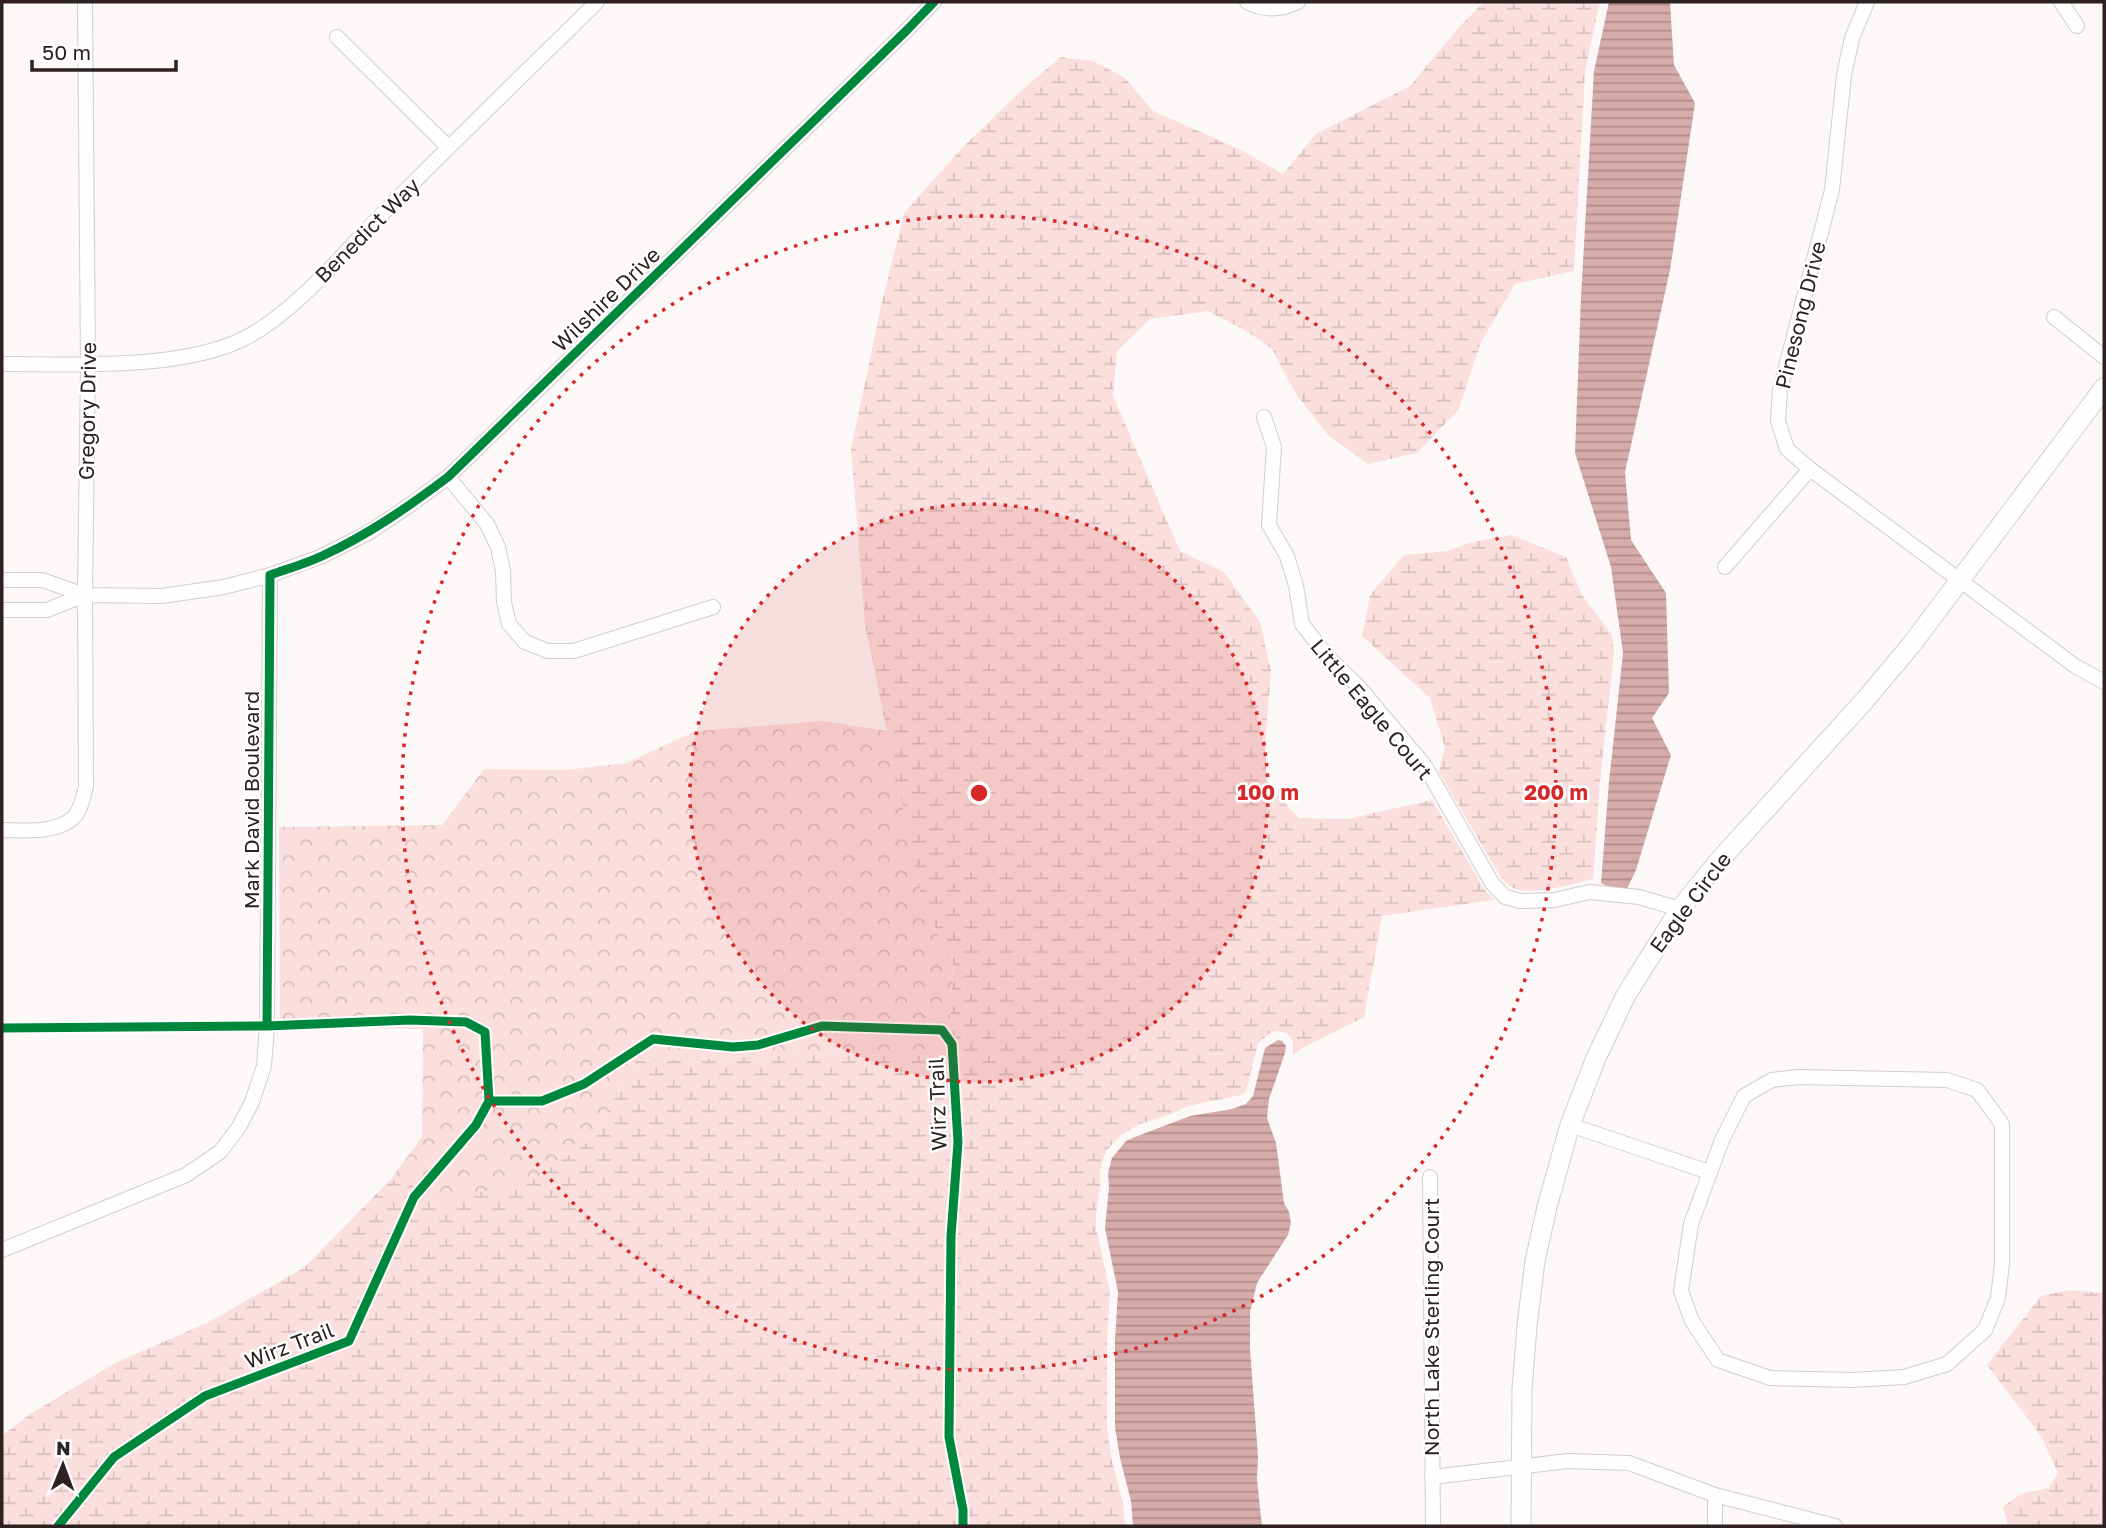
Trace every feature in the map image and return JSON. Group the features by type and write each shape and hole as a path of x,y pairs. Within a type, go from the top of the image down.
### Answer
{"street":[{"name":"Gregory Drive","path":"2,830 39,831 60,825 74,817 82,803 86,787 88,364 85,2"},
{"name":"Benedict Way","path":"2,365 162,360 204,353 243,339 278,317 309,289 448,147 597,2"},
{"name":"Wilshire Drive","path":"2,580 42,580 85,595 162,596 224,587 270,575 320,557 368,533 448,477 934,2"},
{"path":"1247,2 1258,8 1284,8 1298,2"},
{"name":"Pinesong Drive","path":"1867,2 1852,38 1844,75 1832,190 1780,390 1778,421 1787,449 1810,469 2075,666 2104,682"},
{"path":"2061,2 2077,26"},
{"path":"337,37 448,147"},
{"path":"2054,317 2104,358"},
{"name":"Eagle Circle","path":"1521,1526 1522,1390 1535,1261 1570,1125 1596,1058 1626,995 1680,909 1717,863 1912,645 2104,388"},
{"name":"Little Eagle Court","path":"1264,417 1274,447 1269,525 1287,556 1296,586 1302,624 1425,766 1492,883 1505,897 1520,901 1555,900 1589,892 1639,897 1680,909"},
{"path":"1725,567 1810,469"},
{"path":"448,477 487,524 498,547 509,624 525,642 548,651 574,651 713,607"},
{"name":"Mark David Boulevard","path":"3,1246 186,1175 220,1152 239,1127 252,1102 264,1066 267,1026 270,575"},
{"name":"Wilshire Drive","path":"2,610 47,610 85,595"},
{"path":"1798,1077 1947,1080 1977,1090 2002,1124 2003,1263 1998,1298 1986,1330 1947,1364 1904,1377 1852,1380 1770,1378 1718,1360 1692,1321 1681,1291 1691,1224 1709,1172 1744,1096 1772,1080 1798,1077"},
{"path":"1570,1125 1709,1172"},
{"name":"North Lake Sterling Court","path":"1430,1177 1433,1526"},
{"path":"1432,1478 1568,1461 1629,1463 1715,1495 1835,1526"},
{"path":"1715,1495 1715,1526"}],"green space":[{"path":"1484,2 1600,2 1585,71 1574,271 1515,284 1480,344 1459,409 1417,453 1368,464 1328,435 1296,394 1272,349 1248,332 1208,311 1150,319 1117,351 1113,396 1180,551 1224,572 1260,622 1271,671 1266,732 1266,781 1298,818 1347,819 1432,800 1484,889 1494,900 1382,916 1364,1017 1293,1055 1293,1042 1287,1033 1270,1033 1258,1043 1246,1091 1241,1095 1188,1106 1140,1124 1121,1135 1106,1151 1100,1170 1096,1228 1110,1292 1107,1427 1125,1526 2,1526 2,1436 30,1414 117,1362 207,1323 305,1267 391,1179 435,1202 591,1140 635,1061 806,1055 948,1054 953,963 922,902 865,624 851,449 904,213 961,149 1023,89 1061,57 1093,61 1125,78 1153,111 1239,149 1283,174 1316,134 1410,86 1460,26"},
{"path":"1511,535 1566,557 1582,595 1612,635 1614,653 1593,879 1531,891 1513,888 1500,876 1439,772 1445,747 1430,698 1362,636 1370,595 1404,555 1448,551 1469,543"},
{"path":"823,721 887,731 922,902 953,963 948,1054 806,1055 635,1061 591,1140 531,1181 435,1202 391,1179 422,1137 423,1029 280,1027 279,827 442,825 484,769 565,770 626,763 696,731"},
{"path":"2069,1290 2104,1293 2104,1526 2008,1526 2003,1507 2020,1494 2049,1488 2058,1473 2041,1436 1987,1365 2041,1296"}],"shaded area":[{"path":"1609,2 1670,2 1674,65 1695,103 1670,270 1625,472 1631,540 1666,593 1669,693 1652,718 1671,755 1636,870 1624,895 1601,883 1623,653 1611,567 1575,453 1594,71"},
{"path":"1278,1040 1286,1046 1269,1099 1267,1118 1276,1143 1284,1203 1291,1223 1288,1235 1257,1283 1250,1312 1257,1480 1262,1526 1133,1526 1131,1501 1115,1427 1118,1292 1105,1228 1108,1173 1112,1158 1126,1141 1135,1137 1190,1116 1246,1104 1253,1096 1265,1048"}],"cycle path":[{"path":"267,1026 270,575 316,559 372,530 448,477 934,2"},
{"path":"2,1028 267,1026 410,1020 466,1022 485,1032 489,1101"},
{"name":"Wirz Trail","path":"58,1526 114,1457 205,1396 349,1341 414,1197 476,1125 489,1101 542,1101 584,1084 653,1039 733,1047 758,1045 822,1026 942,1030 952,1044 958,1142 951,1236 949,1437 963,1510 963,1526"}]}
